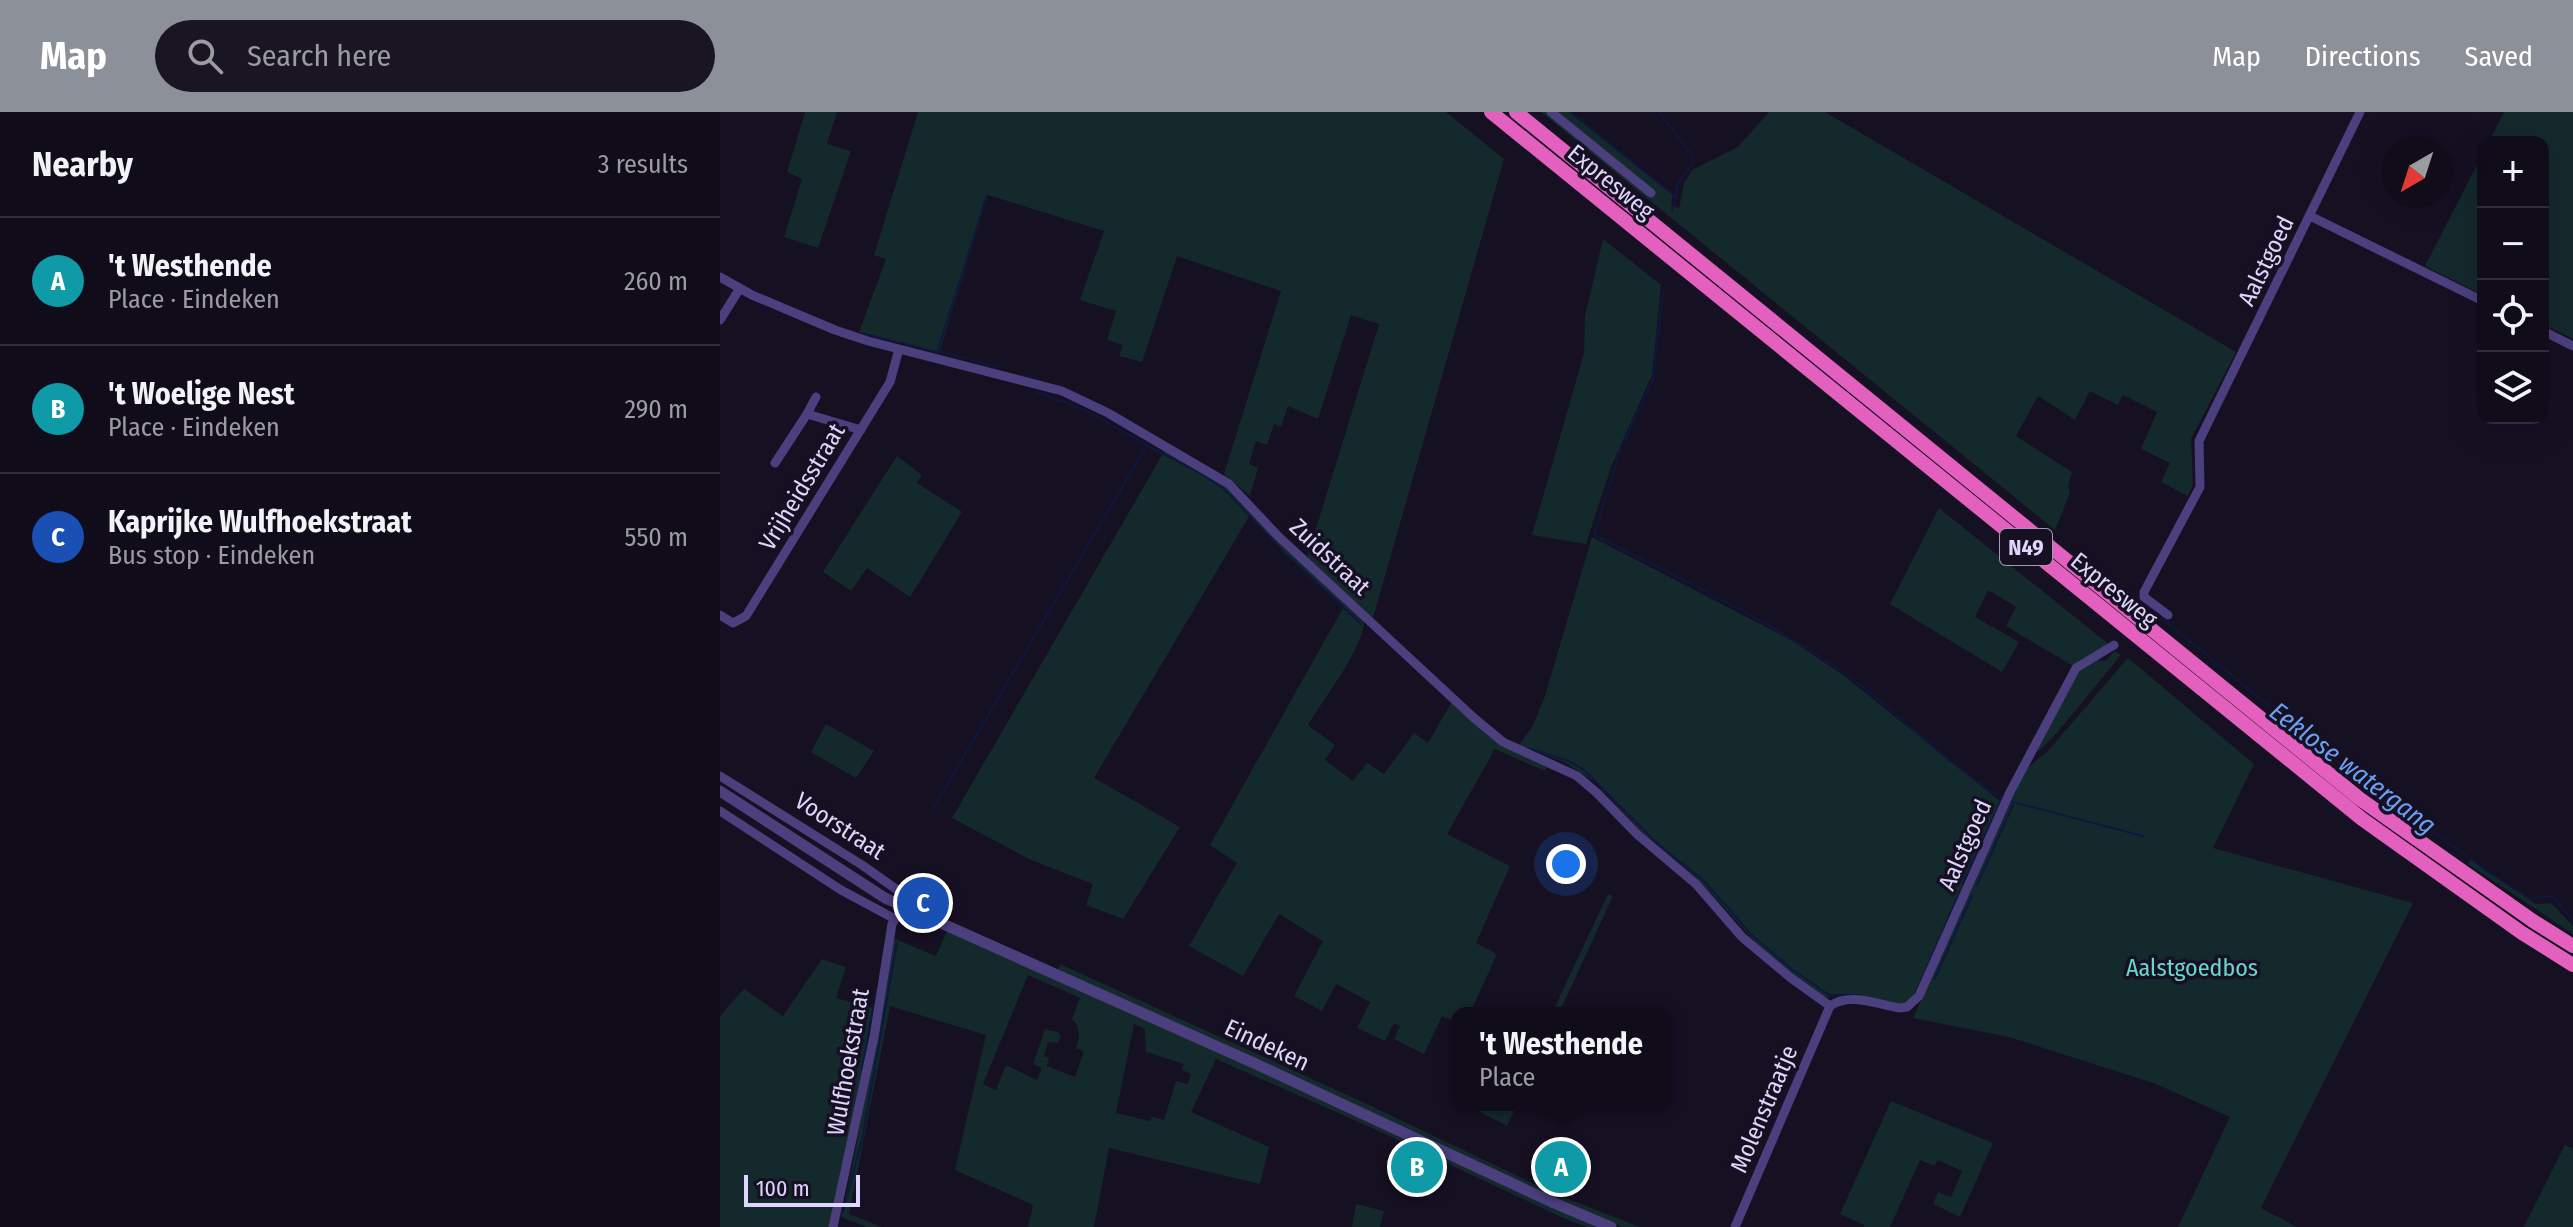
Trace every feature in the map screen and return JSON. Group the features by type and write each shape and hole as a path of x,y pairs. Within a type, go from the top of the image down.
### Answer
{"highway":[{"name":"Expresweg","path":"1491,112 2362,819 2497,916 2573,965"},
{"name":"Expresweg","path":"1516,112 2360,799 2573,946"}],"street":[{"path":"1551,112 1651,193"},
{"name":"Aalstgoed","path":"2168,615 2144,597 2144,592 2200,487 2199,441 2360,112"},
{"path":"2310,216 2477,298"},
{"name":"Zuidstraat","path":"720,277 835,330 1062,391 1108,413 1229,484 1278,536 1474,718 1503,742 1577,776 1638,835 1696,884 1742,937 1830,1006"},
{"path":"720,320 740,288"},
{"path":"2549,334 2573,346"},
{"name":"Vrijheidsstraat","path":"720,615 733,623 746,616 890,382 899,349"},
{"path":"775,463 816,397"},
{"path":"807,414 861,430"},
{"name":"Aalstgoed","path":"1830,1006 1836,1001 1849,999 1899,1008 1914,1002 2008,797 2076,668 2114,645"},
{"name":"Voorstraat","path":"720,776 872,872 903,894 904,906"},
{"name":"Voorstraat","path":"720,791 851,878 904,906"},
{"path":"720,811 835,887 895,919"},
{"name":"Wulfhoekstraat","path":"833,1227 857,1121 895,919 904,906"},
{"name":"Eindeken","path":"904,906 1611,1227"},
{"name":"Molenstraatje","path":"1735,1227 1830,1006"}],"green space":[{"path":"805,112 837,112 827,144 851,151 818,248 784,237 802,179 787,172"},
{"path":"918,112 1446,112 1504,159 1373,618 1307,558 1379,324 1351,315 1318,419 1288,406 1281,427 1274,424 1267,445 1256,441 1249,464 1258,468 1250,496 1224,474 1281,291 1177,256 1142,362 1119,356 1123,345 1107,340 1116,311 1080,300 1104,231 988,195 939,353 859,332 886,259 874,255"},
{"path":"1541,112 1572,112 1673,195 1671,204 1679,209 1684,183 1692,170 1738,147 1769,112 1825,112 2236,352 2191,439 2193,484 2188,496 2161,482 2170,463 2141,449 2157,412 2123,395 2118,405 2090,391 2075,420 2038,396 2016,436 2072,472 2068,486 2070,493 2055,530"},
{"path":"2504,112 2573,112 2573,339 2549,327 2549,136 2492,136"},
{"path":"2477,165 2477,292 2425,266"},
{"path":"1603,239 1661,285 1652,375 1611,467 1586,544 1532,535 1584,353 1585,316"},
{"path":"1165,450 1226,486 1364,623 1350,660 1308,725 1335,745 1325,760 1353,781 1367,763 1384,774 1414,733 1428,743 1451,703 1473,723 1548,764 1545,771 1495,749 1447,834 1510,866 1476,943 1497,954 1473,1007 1451,1007 1451,1020 1442,1016 1424,1054 1394,1039 1400,1026 1394,1023 1385,1041 1357,1028 1370,1002 1336,984 1322,1011 1294,996 1323,941 1279,914 1243,976 1189,946 1237,863 1210,845 1344,606 1282,551 1250,515 1094,778 1180,827 1123,919 1086,905 1093,884 1031,860 952,818"},
{"path":"897,456 922,475 917,483 962,512 910,597 867,568 851,591 823,572"},
{"path":"1939,508 2111,646 2073,666 2006,626 2016,607 1988,590 1975,617 2019,642 2002,672 1890,604"},
{"path":"1592,537 1793,641 1843,675 2000,801 1915,993 1907,1003 1854,995 1821,996 1761,948 1696,877 1642,832 1595,782 1564,762 1519,745 1532,727 1544,699"},
{"path":"2115,651 2121,655 2056,734 2039,751 2035,748 2078,670 2095,660 2105,661"},
{"name":"Aalstgoedbos","path":"2128,658 2254,764 2213,848 2413,903 2261,1208 2297,1227 2178,1227 2230,1117 2156,1084 2009,1037 1913,1018 2012,795 2027,768 2047,752"},
{"path":"826,724 874,751 856,778 811,752"},
{"path":"2470,860 2536,904 2549,903 2554,906 2573,926 2573,934 2468,864"},
{"path":"1608,894 1613,896 1562,1007 1555,1007"},
{"path":"948,929 1600,1227 1586,1227 1561,1217 1216,1059 1191,1112 1269,1147 1260,1184 1109,1148 1094,1227 1028,1227 1033,1205 955,1170 986,1035 890,1006 849,1214 882,1227 867,1227 841,1217 893,938 936,956","holes":["1028,975 1080,998 1072,1019 1079,1033 1076,1048 1084,1051 1075,1077 1047,1066 1049,1058 1044,1056 1048,1042 1057,1043 1061,1037 1058,1032 1045,1029 1033,1064 1042,1068 1037,1080 1006,1065 996,1090 983,1084","1134,1024 1145,1029 1146,1052 1184,1064 1182,1070 1191,1074 1188,1084 1176,1081 1164,1120 1152,1117 1150,1121 1116,1113"]},
{"path":"822,959 846,967 836,998 873,1008 861,1087 829,1227 720,1227 720,1016 744,989 783,1016"},
{"path":"1060,964 1555,1194 1640,1227 1622,1227 1593,1216 1058,970"},
{"path":"1891,1101 1993,1143 1960,1217 1933,1204 1938,1192 1951,1197 1962,1171 1938,1160 1934,1166 1920,1160 1890,1227 1864,1227 1840,1214"},
{"path":"1478,1111 1514,1111 1507,1126"},
{"path":"2565,1145 2573,1149 2573,1227 2524,1227"},
{"path":"1356,1204 1384,1211 1380,1227 1352,1227"}],"waterway":[{"path":"1570,112 1675,196"},
{"path":"1659,112 1692,155 1693,162 1679,182 1672,211"},
{"path":"937,353 987,195"},
{"path":"1663,292 1653,379 1620,451 1594,535 1717,597 1806,648 1878,699 1959,768 2003,799"},
{"path":"866,334 889,340"},
{"path":"902,343 936,352"},
{"path":"938,351 964,358"},
{"path":"971,360 1001,368"},
{"path":"1023,375 1040,381"},
{"path":"933,809 1147,445 1083,409 1037,392"},
{"path":"1148,446 1224,489 1285,553 1361,624"},
{"name":"Eeklose watergang","path":"2137,598 2327,753 2488,872 2529,898 2553,896 2573,921"},
{"path":"1528,748 1569,761 1584,770 1658,844 1703,880 1752,935 1789,967 1829,995 1862,995"},
{"path":"1963,883 2002,798"},
{"path":"2009,801 2143,836"},
{"path":"1977,885 2013,805"},
{"path":"1915,995 1960,891"},
{"path":"1935,978 1972,896"},
{"path":"843,1212 862,1140 897,942"},
{"path":"862,1070 876,992"}],"place":[{"name":"Kaprijke Wulfhoekstraat","path":"923,903"},
{"name":"'t Woelige Nest","path":"1417,1167"},
{"name":"'t Westhende","path":"1561,1167"}]}
